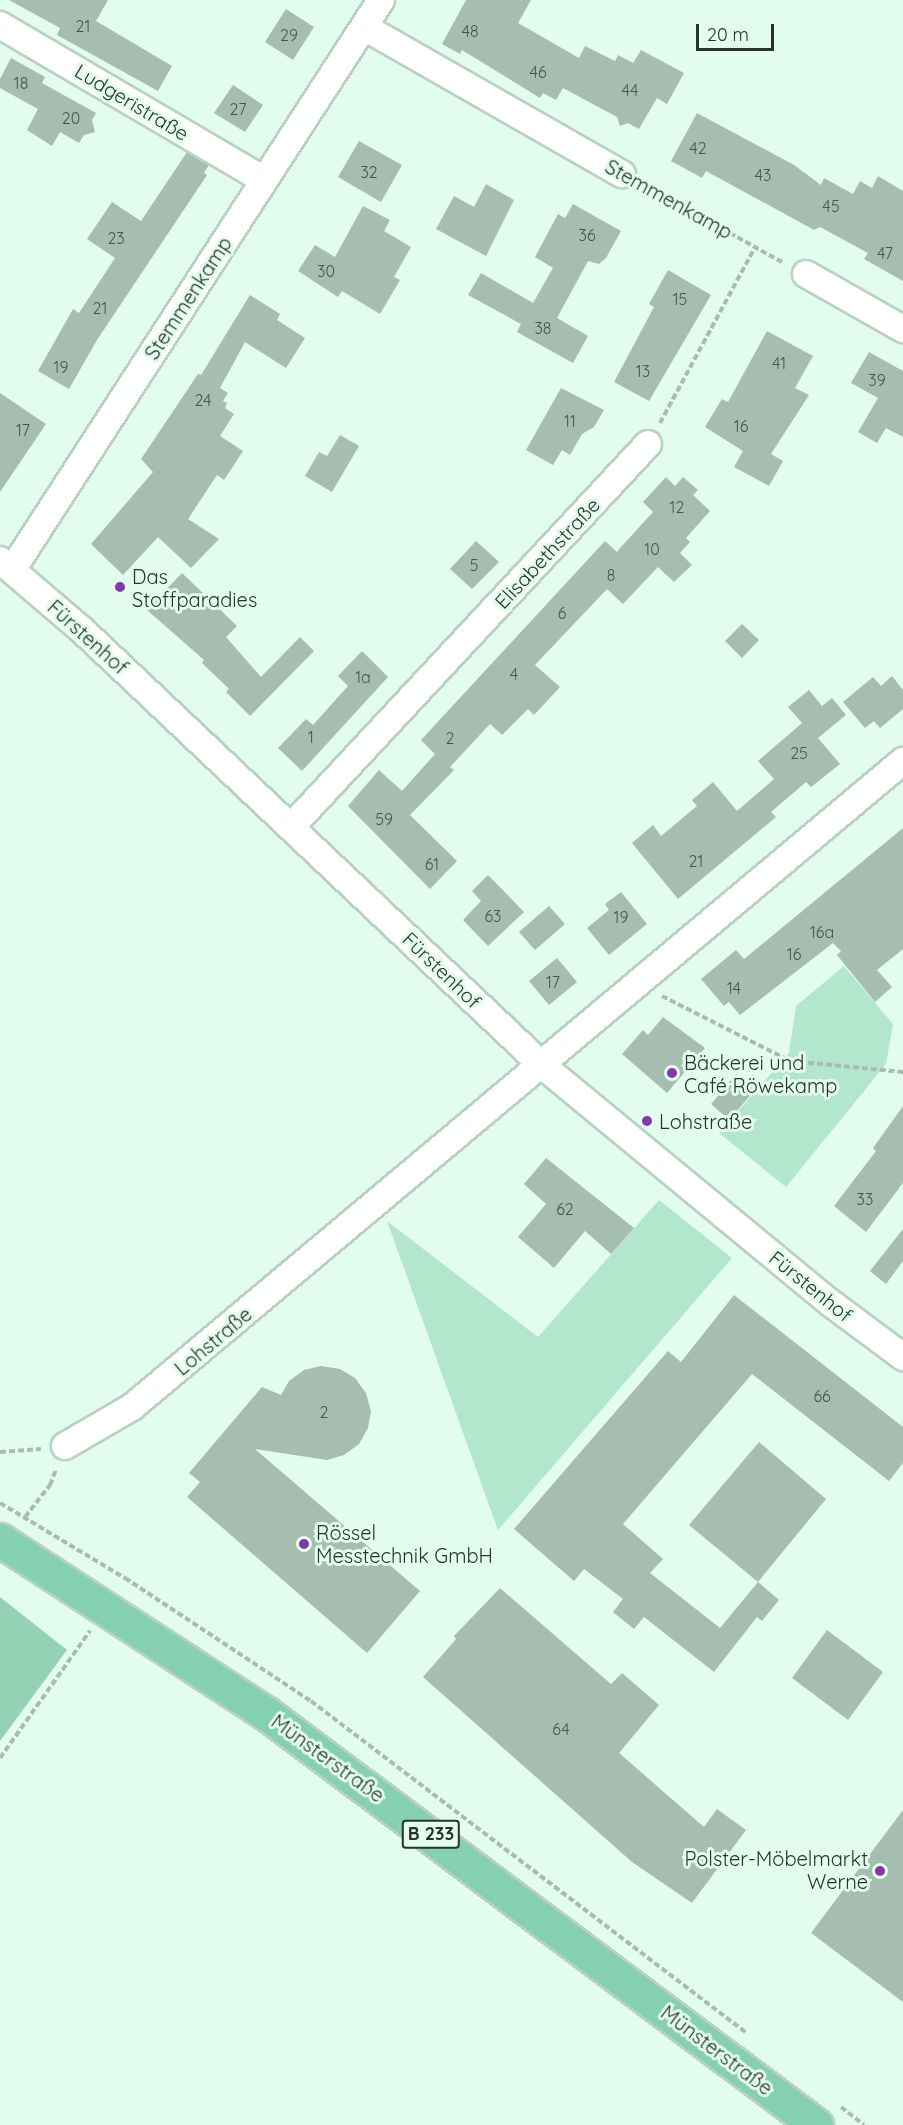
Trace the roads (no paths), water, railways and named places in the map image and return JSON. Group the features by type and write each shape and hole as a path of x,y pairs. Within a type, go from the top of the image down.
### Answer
{"main road":[{"name":"Münsterstraße","path":"0,1540 106,1606 385,1799 816,2125"}],"street":[{"name":"Stemmenkamp","path":"6,565 264,180 364,27 376,2"},
{"name":"Ludgeristraße","path":"0,25 264,180"},
{"name":"Stemmenkamp","path":"364,27 622,174"},
{"path":"806,274 903,329"},
{"name":"Elisabethstraße","path":"292,826 648,444"},
{"name":"Fürstenhof","path":"6,565 292,826 543,1066 832,1304 903,1357"},
{"name":"Lohstraße","path":"65,1446 132,1407 543,1066 638,983 903,761"}],"place":[{"name":"Das Stoffparadies","path":"120,587"},
{"name":"Bäckerei und Café Röwekamp","path":"672,1073"},
{"name":"Lohstraße","path":"647,1121"},
{"name":"Rössel Messtechnik GmbH","path":"304,1544"},
{"name":"Polster-Möbelmarkt Werne","path":"880,1871"}]}
